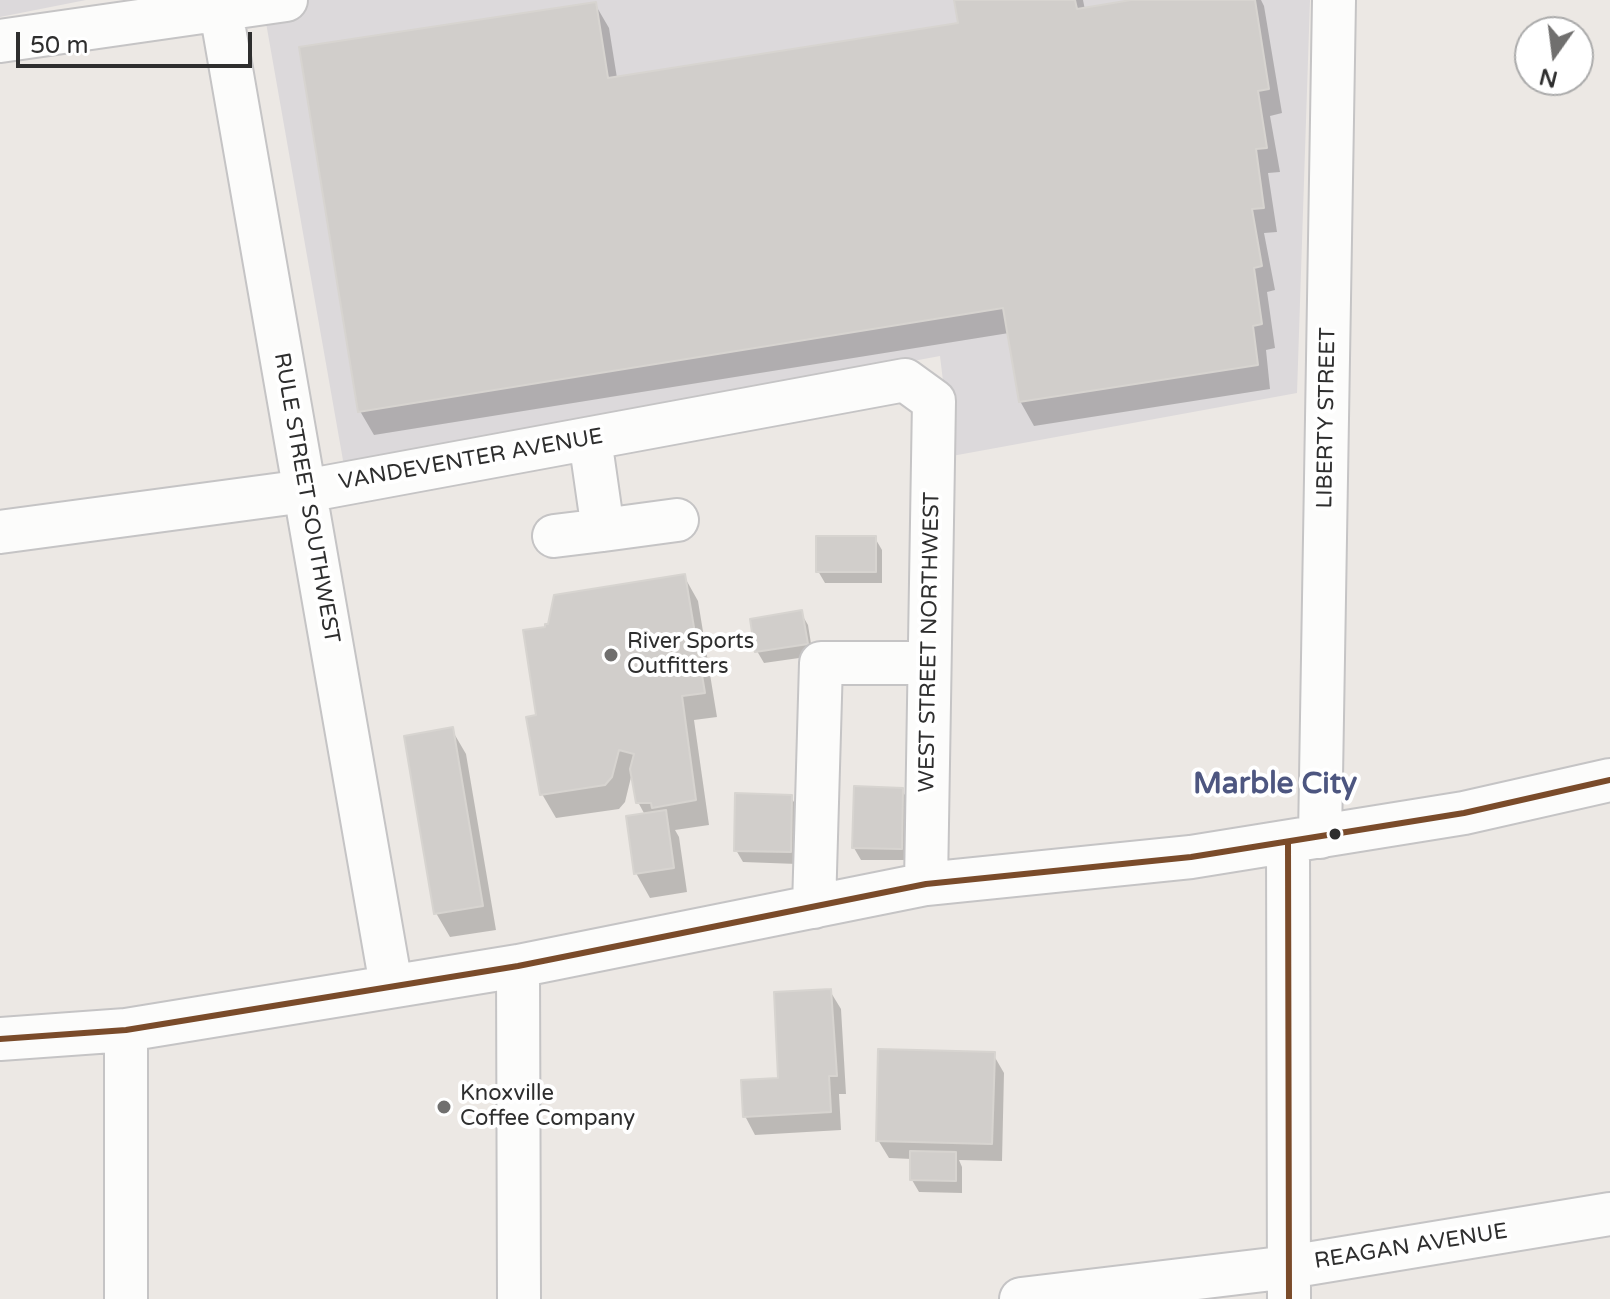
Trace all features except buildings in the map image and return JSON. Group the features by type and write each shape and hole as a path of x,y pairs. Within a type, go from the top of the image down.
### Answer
{"street":[{"path":"0,41 220,5 286,0"},
{"name":"LIBERTY STREET","path":"1289,1283 1334,0"},
{"name":"RULE STREET SOUTHWEST","path":"220,5 391,985"},
{"name":"VANDEVENTER AVENUE","path":"0,532 305,491 905,380 934,401"},
{"name":"WEST STREET NORTHWEST","path":"926,884 934,401"},
{"path":"590,439 603,530"},
{"path":"554,536 677,520"},
{"path":"814,907 821,663 929,663"},
{"path":"0,1039 126,1030 518,966 926,884 1191,857 1464,813 1610,780"},
{"path":"518,966 519,1299"},
{"path":"126,1030 126,1299"},
{"name":"REAGAN AVENUE","path":"1021,1299 1289,1283 1610,1214"}],"shaded area":[{"path":"0,0 86,0 0,17"},
{"path":"262,0 1310,0 1297,393 952,456 940,356 344,466"}],"transit line":[{"path":"0,1039 126,1030 518,966 926,884 1191,857 1464,813 1610,780"},
{"path":"1288,842 1289,1299"}],"place":[{"name":"River Sports Outfitters","path":"611,655"},
{"name":"Knoxville Coffee Company","path":"444,1107"}],"district":[{"name":"Marble City","path":"1275,785"}]}
